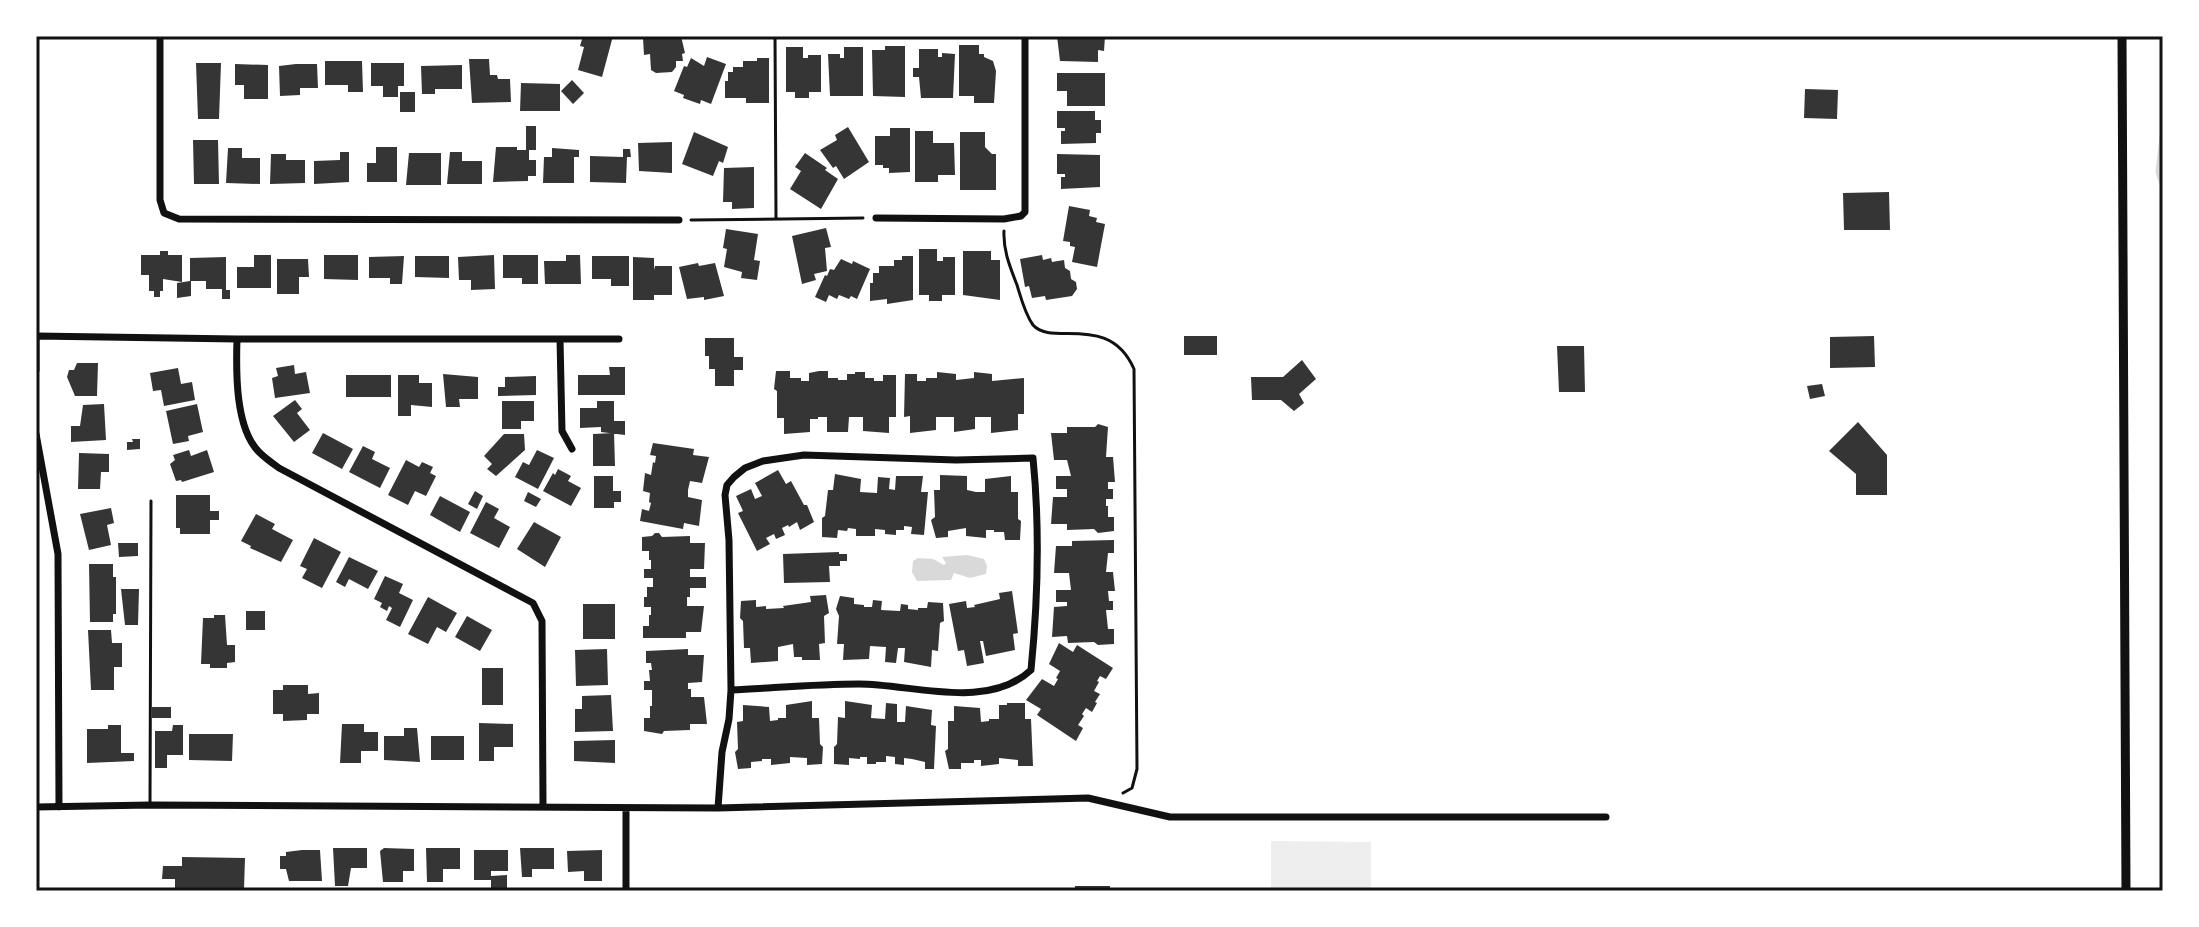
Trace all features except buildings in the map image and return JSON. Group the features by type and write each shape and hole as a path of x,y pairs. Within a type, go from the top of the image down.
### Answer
{"street":[{"path":"160,36 160,200 164,213 179,219 679,220"},
{"path":"876,218 1004,219 1021,216 1025,212 1025,36"},
{"path":"2122,36 2126,891"},
{"path":"36,370 36,336 619,339"},
{"path":"237,339 237,380 242,420 256,450 279,468 533,603 542,621 543,806"},
{"path":"560,339 562,431 572,449"},
{"path":"36,434 58,554 59,807"},
{"path":"718,808 731,690 727,485 745,468 763,461 804,455 956,460 1033,458 1036,609 1031,670 1023,678 998,687 944,693 870,684 731,690"},
{"path":"36,807 718,808 1088,798 1170,817 1606,817"},
{"path":"626,808 626,891"}],"lane":[{"path":"150,805 151,501"}],"path":[{"path":"775,36 776,219"},
{"path":"679,220 876,218"},
{"path":"1004,219 1003,245 1033,325 1048,332 1072,332 1103,338 1127,354 1134,369 1137,769 1132,788 1126,793 1115,793"}],"shaded area":[{"path":"967,555 984,559 986,574 970,578 954,573 951,580 917,581 912,572 913,561 918,558 933,559 944,565 946,563 942,557"},
{"path":"1271,841 1371,842 1371,891 1271,891"}],"waterway":[{"path":"2163,129 2158,172 2163,187"}]}
